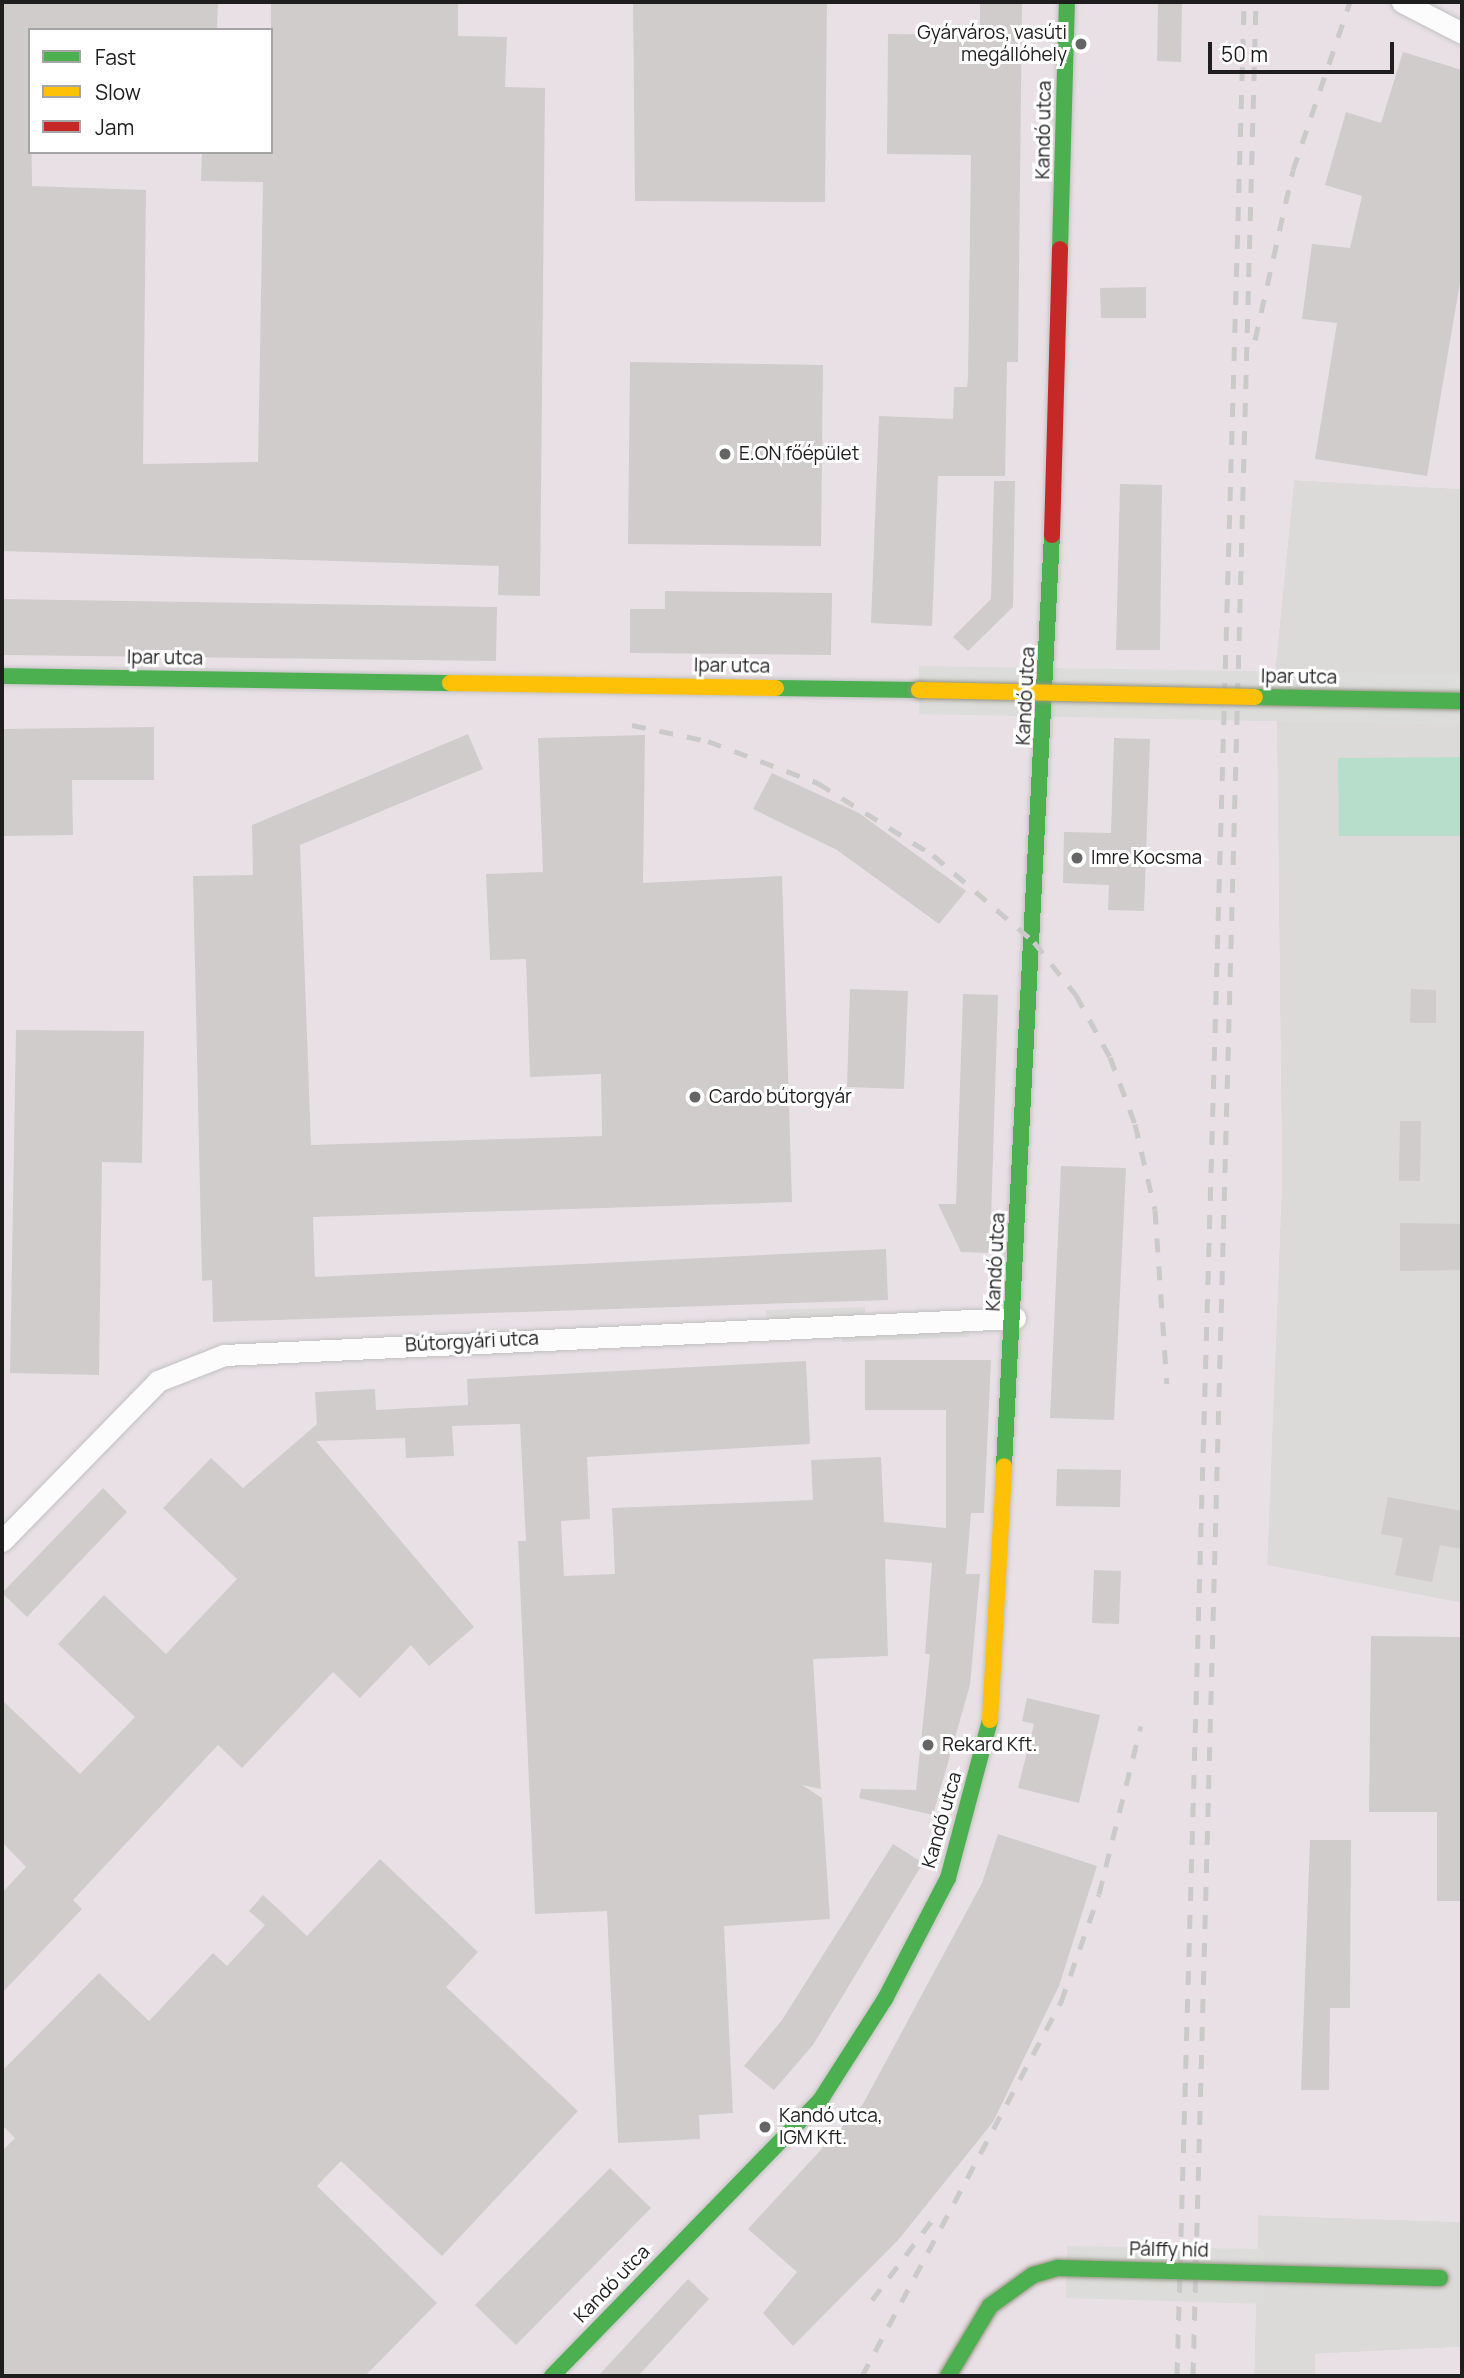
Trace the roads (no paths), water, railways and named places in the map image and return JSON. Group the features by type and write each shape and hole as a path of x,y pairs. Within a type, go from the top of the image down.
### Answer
{"street":[{"name":"Kandó utca","path":"552,2376 821,2099 885,1999 947,1878 989,1731 1015,1318 1049,650 1067,2"},
{"path":"1402,2 1462,33"},
{"name":"Ipar utca","path":"2,676 1462,701"},
{"name":"Bútorgyári utca","path":"2,1541 158,1381 224,1355 1015,1318"},
{"name":"Pálffy híd","path":"948,2376 990,2306 1033,2275 1058,2268 1440,2278"}],"railway":[{"path":"1177,2376 1244,2"},
{"path":"1193,2376 1256,2"},
{"path":"1255,340 1293,170 1350,2"},
{"path":"632,725 708,741 818,783 933,855 1034,942 1076,995 1110,1057 1135,1124 1155,1210 1167,1384"},
{"path":"862,2376 1061,2002 1099,1894 1141,1726"},
{"path":"872,2300 933,2219"}],"place":[{"name":"Gyárváros, vasúti megállóhely","path":"1081,44"},
{"name":"E.ON főépület","path":"725,454"},
{"name":"Imre Kocsma","path":"1077,858"},
{"name":"Cardo bútorgyár","path":"695,1097"},
{"name":"Rekard Kft.","path":"928,1745"},
{"name":"Kandó utca, IGM Kft.","path":"765,2127"}]}
